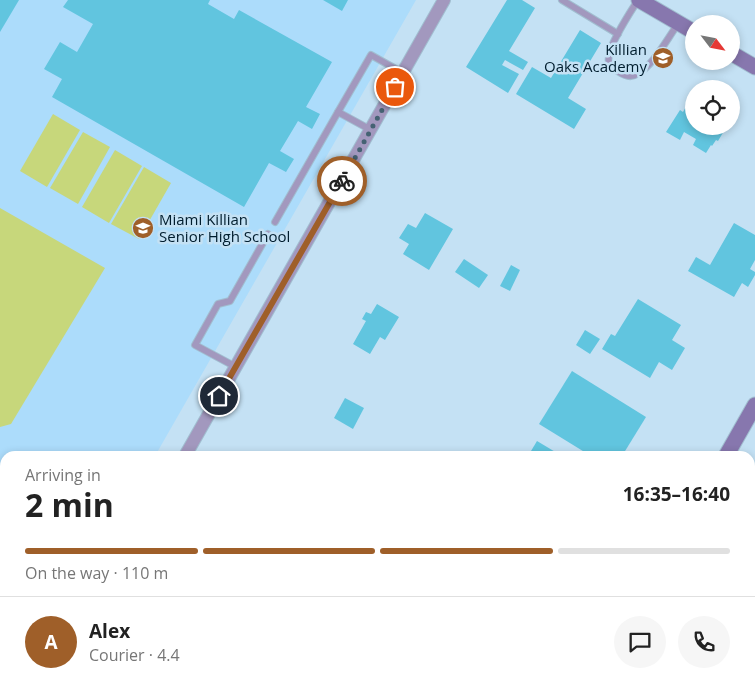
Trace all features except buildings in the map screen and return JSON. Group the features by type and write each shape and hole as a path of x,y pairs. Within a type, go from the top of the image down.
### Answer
{"street":[{"path":"188,451 444,0"},
{"path":"639,0 685,27"},
{"path":"740,59 755,67"},
{"path":"729,451 755,405"}],"lane":[{"path":"562,0 618,34"},
{"path":"639,0 618,34 608,57 612,68 617,71 632,77 638,74 652,61 678,23"},
{"path":"275,222 371,55 403,73"},
{"path":"338,112 371,130"},
{"path":"236,367 195,345 218,304 230,301 268,234"}],"shaded area":[{"name":"Miami Killian Senior High School","path":"0,0 416,0 158,451 0,451"}],"green space":[{"path":"53,114 80,130 47,187 20,171"},
{"path":"83,132 110,147 78,204 50,188"},
{"path":"115,150 142,166 109,223 82,207"},
{"path":"144,167 171,183 139,239 111,224"},
{"path":"0,208 105,268 11,424 0,427"}],"way so far":[{"path":"342,181 395,87"}],"place":[{"name":"Killian Oaks Academy","path":"663,58"},
{"name":"Miami Killian Senior High School","path":"143,228"}],"route":[{"path":"219,396 342,181"}]}
